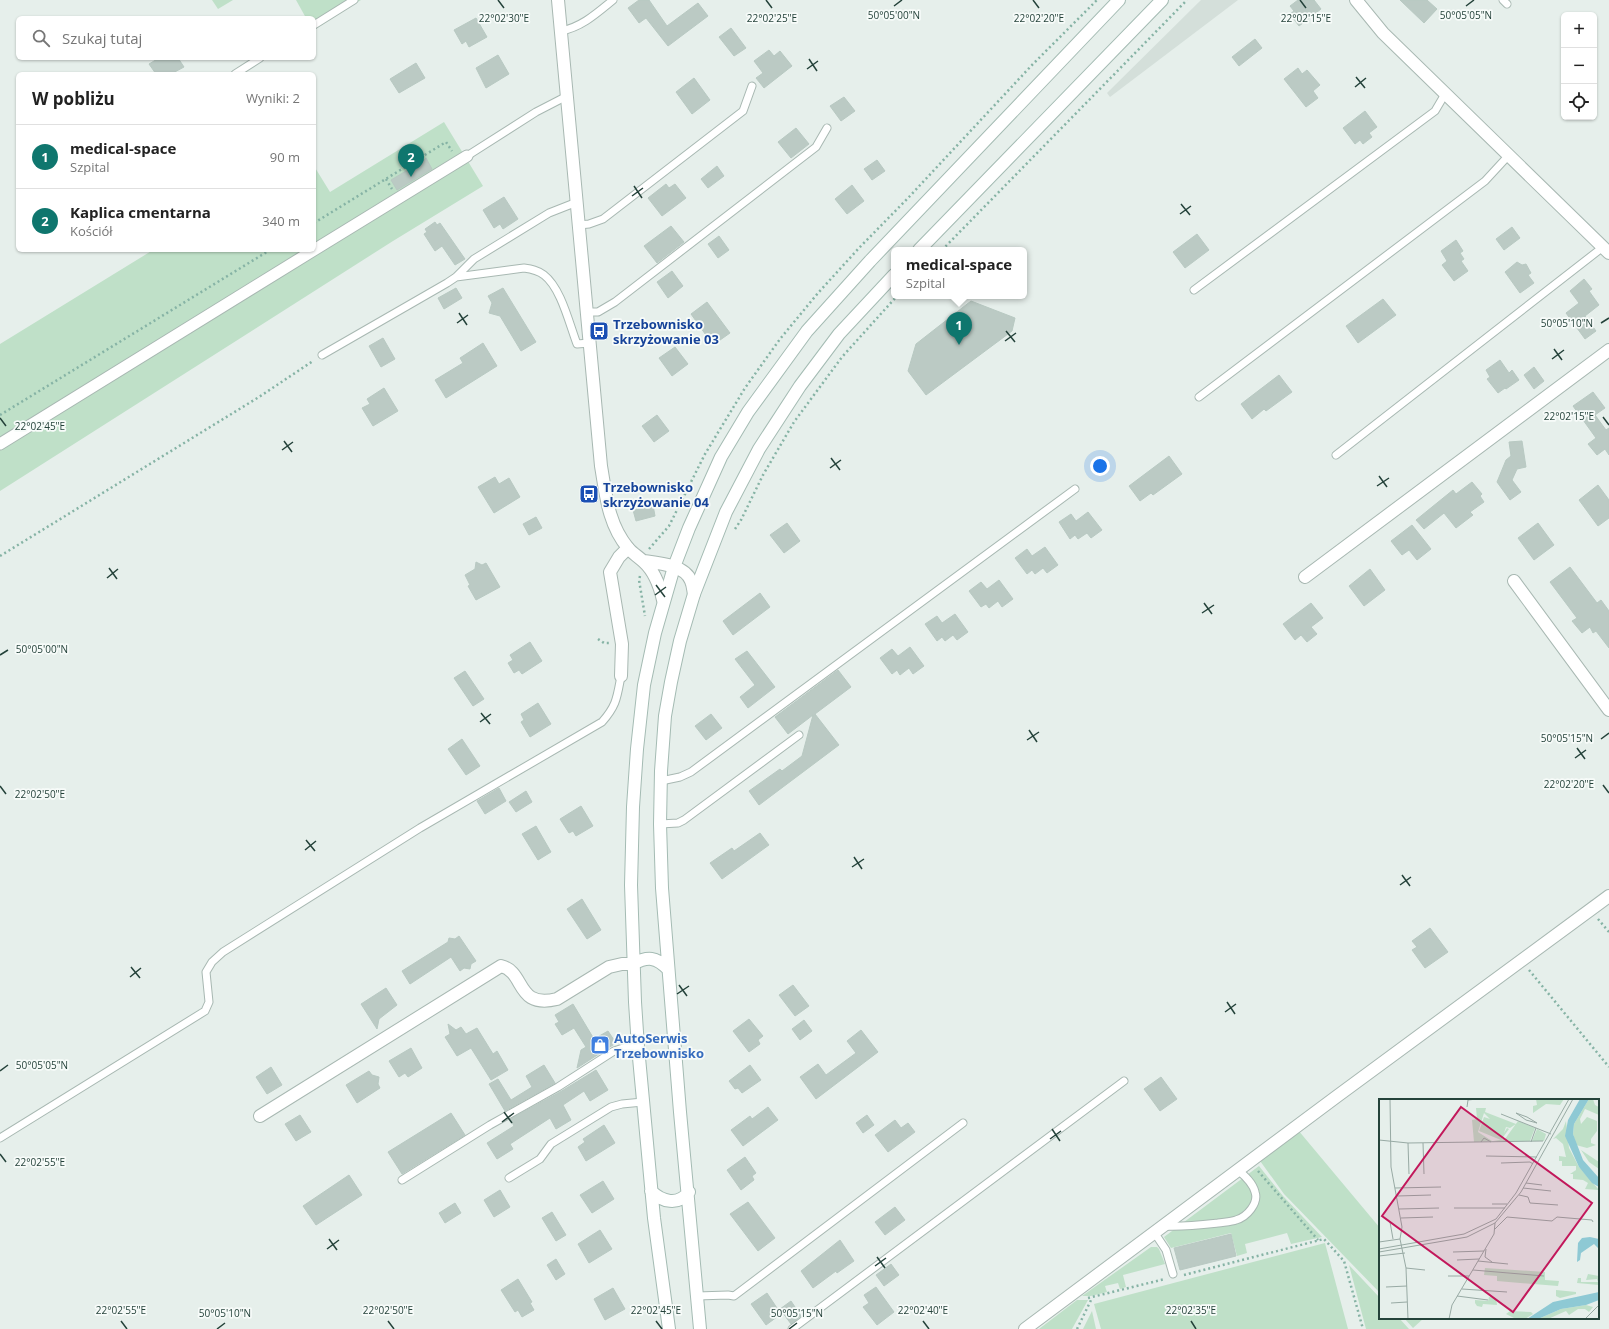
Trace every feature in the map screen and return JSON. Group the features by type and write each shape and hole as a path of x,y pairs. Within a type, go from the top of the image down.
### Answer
{"main road":[{"path":"558,0 601,466 607,506 616,530 628,548 644,561 656,579 663,600"},
{"path":"669,1329 651,1191 638,1047 633,964 631,885 633,806 644,685 663,600 674,567 689,528 721,457 748,412 807,331 870,261 1119,0"},
{"path":"922,247 1162,0"},
{"path":"1356,0 1383,33 1606,250"},
{"path":"700,1329 668,969 660,824 665,716 680,641 694,594 726,512 759,449 800,386 839,334 891,278"},
{"path":"1305,577 1609,350"},
{"path":"620,676 622,644 610,572 619,557 628,548"},
{"path":"644,561 674,567 683,571 691,581 694,594"},
{"path":"1514,581 1609,710"},
{"path":"1025,1329 1609,896"},
{"path":"260,1116 501,966 507,968 513,973 522,989 532,998 540,1001 558,999 609,967 618,964 633,964 642,959 651,958 660,962 668,969"},
{"path":"651,1191 659,1198 672,1201 682,1199 689,1192"}],"street":[{"path":"316,249 462,159"},
{"path":"0,444 311,252"}],"lane":[{"path":"316,24 354,0"},
{"path":"561,31 572,29 583,23 613,0"},
{"path":"238,72 257,60"},
{"path":"579,225 589,224 603,219 743,111 752,86"},
{"path":"1194,290 1435,111 1445,94"},
{"path":"462,159 536,112 567,96"},
{"path":"587,312 598,312 615,302 816,147 827,128"},
{"path":"1199,397 1485,180 1509,155"},
{"path":"322,355 456,277 474,259 549,213 577,202"},
{"path":"1336,455 1606,250"},
{"path":"456,277 524,268 534,269 551,281 559,296 577,344 590,343"},
{"path":"661,781 680,777 690,772 1075,489"},
{"path":"0,1138 205,1011 209,1002 206,972 212,962 223,952 420,828 602,722 611,712 615,704 620,676"},
{"path":"660,824 678,823 684,820 799,735"},
{"path":"402,1180 490,1125 558,1087 614,1051 623,1048 638,1047"},
{"path":"792,1329 1124,1081"},
{"path":"509,1178 540,1159 551,1144 611,1107 622,1104 643,1102"},
{"path":"697,1296 734,1296 963,1123"},
{"path":"1173,1274 1158,1229 1235,1221 1244,1216 1251,1209 1256,1193 1249,1181 1238,1170"}],"path":[{"path":"945,247 1187,0"},
{"path":"316,222 446,142 462,159"},
{"path":"0,415 267,252"},
{"path":"0,556 259,398 322,355"},
{"path":"1522,961 1609,1067"},
{"path":"1250,1161 1318,1240"},
{"path":"1182,1275 1324,1239 1344,1261 1363,1329"},
{"path":"1077,1329 1092,1298 1166,1279"}],"shaded area":[{"path":"1201,0 1238,0 1110,97 1107,93"}],"green space":[{"path":"212,0 233,0 218,9"},
{"path":"296,0 361,0 316,29 316,16 305,16"},
{"path":"444,122 483,186 393,241 0,491 0,344 150,252 316,252 316,169 330,192"},
{"path":"1298,1130 1379,1227 1379,1292 1284,1194 1258,1158"},
{"path":"1259,1166 1283,1196 1322,1237 1291,1244 1287,1233 1245,1244 1247,1253 1237,1256 1231,1233 1171,1248 1164,1237"},
{"path":"1325,1243 1348,1329 1101,1329 1094,1304"},
{"path":"1151,1247 1157,1247 1159,1249 1165,1264 1123,1275 1126,1287 1120,1289 1118,1283 1105,1286 1107,1292 1091,1296 1082,1296"},
{"path":"1349,1265 1379,1297 1379,1319 1400,1319 1409,1329 1366,1329"},
{"path":"1077,1300 1088,1300 1072,1329 1039,1329"},
{"path":"1092,1311 1096,1329 1083,1329"},
{"path":"1405,1319 1423,1319 1413,1328"}],"building":[{"path":"639,0 649,0 667,26 698,3 708,16 668,46 646,18 639,23 628,8"},
{"path":"1298,0 1314,0 1321,9 1299,26 1290,14 1294,11 1290,6"},
{"path":"1400,0 1427,0 1437,9 1424,23"},
{"path":"476,18 487,37 469,47 466,41 462,44 454,30"},
{"path":"731,28 746,48 734,56 719,37"},
{"path":"1255,39 1262,48 1239,66 1232,57"},
{"path":"769,50 774,56 780,51 792,66 764,88 756,78 763,73 754,61"},
{"path":"498,55 509,74 486,88 476,68"},
{"path":"156,60 179,60 184,67 175,72 155,72 149,64"},
{"path":"416,63 425,78 399,93 390,79"},
{"path":"1298,68 1302,74 1307,70 1320,85 1313,91 1318,98 1306,107 1284,79"},
{"path":"694,78 710,100 692,114 676,92"},
{"path":"844,97 855,111 841,121 830,106"},
{"path":"1365,111 1377,127 1369,133 1372,137 1363,144 1360,140 1355,144 1343,128"},
{"path":"796,128 809,144 791,158 778,142"},
{"path":"426,158 432,169 397,190 391,180 411,168 414,169"},
{"path":"877,160 885,171 872,180 864,169"},
{"path":"717,166 724,176 708,188 701,179"},
{"path":"666,184 669,188 675,184 686,198 662,216 648,198"},
{"path":"852,185 864,201 847,214 835,199"},
{"path":"504,197 518,219 503,229 500,224 494,228 483,210"},
{"path":"435,222 437,225 440,223 465,259 455,265 442,246 435,251 424,234 427,232 425,229"},
{"path":"671,226 684,242 657,263 644,246"},
{"path":"1512,227 1520,238 1504,250 1496,239"},
{"path":"1197,234 1209,250 1185,268 1173,252"},
{"path":"719,236 729,250 718,258 708,244"},
{"path":"1456,240 1463,251 1460,253 1464,259 1461,261 1468,271 1454,281 1442,265 1447,261 1441,251"},
{"path":"1517,262 1522,265 1526,264 1531,273 1528,275 1534,283 1520,293 1505,272"},
{"path":"672,271 683,286 668,298 657,282"},
{"path":"1584,279 1592,289 1589,291 1599,305 1585,316 1596,331 1585,339 1566,313 1579,303 1570,291"},
{"path":"456,288 462,298 444,309 438,298"},
{"path":"503,288 536,342 521,351 500,316 489,313 492,303 488,296"},
{"path":"1383,299 1396,315 1358,343 1346,326"},
{"path":"971,301 1015,318 1012,331 926,395 908,371 916,344"},
{"path":"707,302 730,333 713,345 691,314"},
{"path":"383,338 395,359 381,367 369,346"},
{"path":"483,343 497,366 446,398 435,380 463,363 460,358"},
{"path":"675,347 688,364 672,376 659,358"},
{"path":"1500,360 1509,373 1512,370 1519,380 1498,393 1487,379 1490,377 1486,370"},
{"path":"1534,367 1544,381 1534,389 1524,375"},
{"path":"1279,375 1292,392 1266,411 1264,409 1252,419 1241,404"},
{"path":"384,388 398,411 373,426 362,408 370,404 367,399"},
{"path":"1593,392 1605,408 1595,415 1606,430 1609,428 1609,455 1605,449 1597,455 1588,444 1596,438 1573,406"},
{"path":"657,415 669,431 654,442 642,426"},
{"path":"1522,441 1526,467 1517,469 1512,480 1521,492 1510,500 1497,482 1506,460 1511,456 1509,442"},
{"path":"1169,456 1182,474 1153,495 1151,493 1140,501 1129,486"},
{"path":"495,477 499,484 509,478 520,497 494,513 478,487"},
{"path":"1472,482 1482,494 1480,496 1484,502 1470,512 1473,515 1456,528 1444,513 1424,529 1416,520 1453,490 1456,494"},
{"path":"1598,485 1609,500 1609,518 1598,526 1579,500"},
{"path":"653,505 655,516 636,521 633,510"},
{"path":"1088,512 1102,530 1091,538 1087,533 1078,539 1075,535 1070,539 1059,522 1071,514 1076,521"},
{"path":"536,517 542,528 529,535 523,524"},
{"path":"787,523 800,541 784,553 770,535"},
{"path":"1538,523 1554,545 1534,560 1518,538"},
{"path":"1412,525 1431,549 1417,560 1409,550 1402,555 1391,541"},
{"path":"1045,547 1058,565 1047,573 1043,568 1035,574 1032,570 1027,574 1015,558 1027,549 1032,556"},
{"path":"476,562 482,565 486,563 500,587 476,600 468,586 470,585 465,575 475,569"},
{"path":"1570,567 1597,603 1601,600 1609,611 1609,648 1596,631 1593,633 1590,627 1582,633 1572,621 1577,618 1550,582"},
{"path":"1370,569 1385,590 1364,606 1349,586"},
{"path":"999,580 1013,599 1002,607 998,601 989,608 986,604 981,607 969,591 981,582 987,589"},
{"path":"760,593 770,607 733,635 723,621"},
{"path":"1311,603 1323,618 1311,627 1317,634 1307,642 1301,635 1295,640 1283,624"},
{"path":"955,614 968,632 957,640 953,635 945,641 942,637 937,641 925,624 937,616 942,623"},
{"path":"530,642 542,661 522,674 519,670 514,673 508,663 513,660 510,655"},
{"path":"910,647 924,666 913,674 909,668 900,675 897,670 892,674 880,658 892,649 898,656"},
{"path":"747,651 775,687 748,708 740,697 755,685 735,659"},
{"path":"838,670 851,687 815,714 839,745 759,805 749,791 780,769 782,771 802,756 813,715 788,734 775,717"},
{"path":"465,671 484,699 473,706 454,678"},
{"path":"538,703 551,724 530,737 521,722 524,720 521,714"},
{"path":"711,714 722,728 706,740 695,726"},
{"path":"462,739 480,766 466,775 448,749"},
{"path":"499,788 506,801 485,814 477,801"},
{"path":"526,791 532,802 516,812 509,802"},
{"path":"581,806 593,826 576,836 573,831 569,833 560,819"},
{"path":"536,826 551,852 538,860 522,834"},
{"path":"760,833 769,845 722,879 710,863 732,848 734,851"},
{"path":"582,899 601,930 587,939 567,909"},
{"path":"1430,928 1448,952 1425,968 1412,950 1417,947 1412,941"},
{"path":"459,936 476,961 471,964 470,969 464,968 460,971 451,957 410,984 402,971 448,942 449,938 455,939"},
{"path":"793,985 809,1006 795,1016 779,995"},
{"path":"386,988 397,1005 379,1019 377,1029 361,1004"},
{"path":"573,1004 594,1039 608,1031 616,1043 577,1068 581,1050 586,1047 574,1028 562,1035 555,1024 559,1022 555,1015"},
{"path":"749,1019 763,1036 758,1040 760,1044 749,1052 733,1031"},
{"path":"804,1020 812,1031 800,1040 792,1029"},
{"path":"448,1024 456,1030 461,1027 466,1034 477,1028 493,1054 497,1051 508,1070 491,1080 471,1048 457,1056 445,1037 450,1034"},
{"path":"861,1030 878,1052 816,1099 800,1077 818,1064 826,1075 856,1053 847,1041"},
{"path":"411,1048 422,1068 408,1077 405,1073 399,1077 389,1061"},
{"path":"544,1065 555,1083 505,1111 489,1084 498,1079 511,1100 532,1087 526,1076"},
{"path":"750,1065 761,1080 742,1093 738,1088 735,1089 729,1081"},
{"path":"271,1067 282,1085 267,1094 256,1077"},
{"path":"596,1070 608,1090 590,1101 584,1091 563,1105 571,1120 556,1129 550,1118 510,1144 513,1149 497,1159 487,1143 514,1126 510,1119 560,1092"},
{"path":"369,1071 372,1075 379,1077 378,1084 380,1088 357,1103 346,1085"},
{"path":"1161,1077 1177,1099 1160,1111 1144,1089"},
{"path":"768,1107 778,1120 743,1146 731,1130 750,1116 752,1119"},
{"path":"451,1113 465,1135 402,1174 388,1152"},
{"path":"300,1115 311,1132 296,1141 285,1124"},
{"path":"867,1115 874,1125 863,1133 856,1123"},
{"path":"895,1120 901,1128 908,1123 915,1132 888,1152 875,1135"},
{"path":"604,1125 615,1143 586,1161 578,1147 585,1142 583,1139"},
{"path":"745,1157 756,1173 752,1176 754,1180 741,1190 727,1170"},
{"path":"349,1175 362,1195 316,1225 303,1206"},
{"path":"603,1181 614,1199 592,1213 580,1195"},
{"path":"500,1190 510,1207 494,1217 484,1200"},
{"path":"748,1202 775,1238 758,1251 730,1214"},
{"path":"455,1203 461,1213 445,1223 439,1213"},
{"path":"895,1207 905,1220 885,1235 875,1222"},
{"path":"552,1212 566,1235 556,1241 542,1218"},
{"path":"600,1230 612,1249 589,1263 578,1244"},
{"path":"1231,1234 1236,1256 1180,1270 1174,1248"},
{"path":"840,1240 854,1261 837,1273 836,1271 813,1288 801,1271"},
{"path":"556,1259 565,1274 556,1280 547,1265"},
{"path":"891,1264 899,1275 884,1286 876,1275"},
{"path":"518,1279 532,1302 530,1303 534,1310 522,1317 518,1310 515,1312 501,1290"},
{"path":"876,1287 894,1312 877,1325 863,1307 869,1303 864,1295"},
{"path":"613,1288 625,1309 605,1320 594,1299"},
{"path":"767,1293 781,1314 766,1325 751,1304"},
{"path":"791,1301 801,1316 791,1324 780,1309"}],"place":[{"name":"Kaplica cmentarna","path":"411,177"},
{"name":"Trzebownisko skrzyżowanie 03","path":"599,331"},
{"name":"medical-space","path":"959,345"},
{"name":"Trzebownisko skrzyżowanie 04","path":"589,494"},
{"name":"AutoSerwis Trzebownisko","path":"600,1045"}]}
